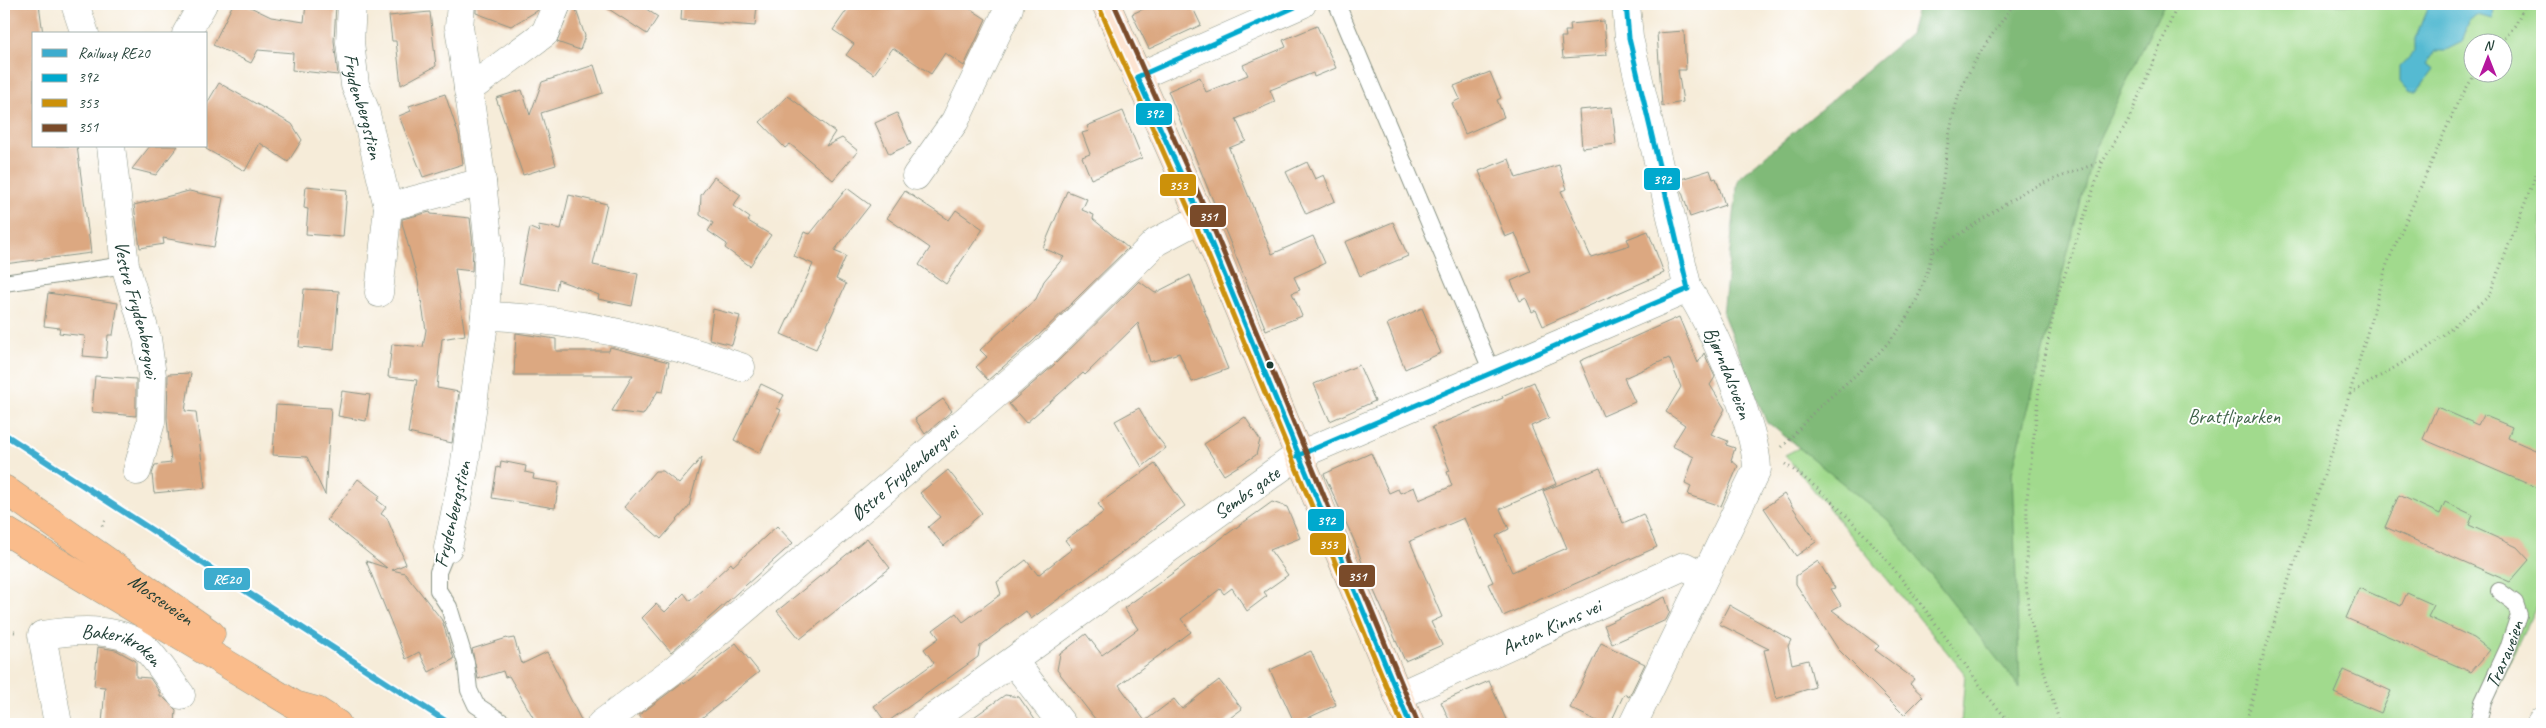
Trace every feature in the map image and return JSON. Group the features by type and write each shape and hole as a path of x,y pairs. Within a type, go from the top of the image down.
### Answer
{"highway":[{"name":"Mosseveien","path":"4,489 208,632 303,693 327,718"},
{"name":"Mosseveien","path":"4,530 295,705 327,718"}],"street":[{"path":"75,4 84,32"},
{"path":"187,32 203,4"},
{"name":"Frydenbergstien","path":"352,4 350,42 355,86 365,110 388,207 379,293"},
{"name":"Frydenbergstien","path":"448,548 464,469 485,316 488,246 482,182 458,27 461,4"},
{"path":"468,90 545,33 557,4"},
{"path":"916,176 955,121 1009,8 1008,4"},
{"path":"1106,4 1201,218 1297,456 1410,724"},
{"path":"1137,77 1302,4"},
{"name":"Bjørndalsveien","path":"1626,4 1629,38 1688,289 1703,312 1763,454 1633,724"},
{"name":"Vestre Frydenbergvei","path":"111,148 125,265 147,338 152,376 151,422 137,471"},
{"path":"388,207 482,182"},
{"name":"Østre Frydenbergvei","path":"601,724 676,668 1042,354 1156,242 1201,218"},
{"name":"Sembs gate","path":"925,724 1014,662 1297,456 1688,289"},
{"path":"485,316 531,317 586,326 678,347 741,367"},
{"name":"Anton Kinns vei","path":"1398,696 1684,566 1704,576"},
{"name":"Bakerikroken","path":"58,724 42,635 73,630 118,634 144,647 181,695"},
{"path":"1014,662 1062,724"}],"lane":[{"path":"1337,4 1492,372"},
{"path":"4,283 125,265"},
{"name":"Frydenbergstien","path":"448,548 438,572 438,590 449,607 466,663 469,690 476,705 506,724"},
{"name":"Traraveien","path":"2478,724 2484,702 2508,648 2519,615 2515,603 2499,591"}],"path":[{"path":"1763,454 1783,447 1815,412 1874,360 1894,338 1920,291 1933,252 1948,139 1956,103 1968,73 2014,4"},
{"path":"2060,724 2042,666 2029,613 2025,553 2027,499 2040,380 2057,298 2103,161 2128,121 2178,4"},
{"path":"2510,32 2516,24 2525,4"},
{"path":"2246,724 2263,656 2338,434 2387,264 2457,104 2470,82"},
{"path":"2349,394 2430,347 2490,296 2542,159"},
{"path":"1933,252 2028,189 2103,161"},
{"path":"1763,454 1791,468 1817,489 1868,540 1933,619 2012,724"}],"green space":[{"path":"1918,4 2164,4 2094,149 2012,473 2020,688 1888,520 1766,421 1723,314 1738,179 1910,34"},
{"name":"Brattliparken","path":"2051,4 2542,4 2542,594 2480,724 1961,724 1965,674 1785,455 1900,396"}],"water":[{"path":"2429,4 2494,4 2493,19 2476,15 2469,21 2462,42 2444,51 2435,51 2425,65 2433,70 2417,91 2409,91 2400,81 2400,67 2414,52 2414,41"}],"building":[{"path":"4,4 39,4 43,32 32,32 32,148 77,148 91,253 4,264"},
{"path":"233,4 244,4 271,17 304,22 306,4 336,4 334,41 338,75 292,70 293,53 258,50 251,63 213,45"},
{"path":"476,4 540,4 537,11 511,26 476,13"},
{"path":"572,4 574,4 585,36 580,50 557,42"},
{"path":"601,4 639,4 658,17 647,34"},
{"path":"682,4 757,4 755,26 681,20"},
{"path":"851,4 963,4 986,19 964,66 945,53 931,74 893,48 874,74 846,55 854,44 833,30"},
{"path":"1154,4 1191,4 1201,25 1149,49 1132,14"},
{"path":"430,12 436,66 401,85 396,41 392,41 389,16"},
{"path":"1604,21 1607,55 1563,58 1561,37 1566,37 1565,31 1571,31 1570,24"},
{"path":"1317,26 1336,68 1314,77 1313,73 1270,90 1275,102 1236,119 1246,141 1229,148 1272,254 1313,236 1325,263 1294,277 1300,290 1292,293 1302,316 1266,330 1168,91 1200,77 1206,92 1248,75 1243,65 1286,47 1283,40"},
{"path":"1684,31 1686,70 1678,70 1683,102 1662,106 1657,33"},
{"path":"594,65 603,93 541,113 556,165 523,175 496,98 522,90 530,115 542,82"},
{"path":"1490,72 1501,98 1497,100 1504,117 1465,134 1452,103 1460,99 1454,86"},
{"path":"219,83 292,124 302,140 288,162 260,143 245,171 206,149 208,148 208,102"},
{"path":"445,94 459,136 463,164 423,177 399,116 411,111 409,106"},
{"path":"788,96 835,132 826,146 842,138 858,151 833,180 790,144 785,148 760,122"},
{"path":"1612,107 1616,144 1582,148 1579,110"},
{"path":"1123,111 1142,158 1091,179 1082,157 1090,154 1082,133 1089,131 1087,126"},
{"path":"897,113 911,144 889,154 875,123"},
{"path":"148,148 176,148 156,175 132,169"},
{"path":"1509,159 1516,178 1559,165 1567,189 1561,191 1591,257 1630,245 1627,239 1648,231 1664,273 1543,326 1536,310 1532,312 1526,298 1520,301 1511,281 1531,272 1515,233 1505,237 1479,171"},
{"path":"1307,162 1315,179 1324,175 1335,201 1306,214 1286,172"},
{"path":"1710,170 1713,179 1716,178 1725,205 1690,217 1678,180"},
{"path":"714,177 741,195 733,206 750,218 748,221 771,235 750,266 725,248 727,244 708,231 713,223 700,215 701,195"},
{"path":"306,186 347,190 343,237 306,234 308,209 304,208"},
{"path":"847,188 870,205 834,251 846,256 836,279 846,284 816,349 781,334 813,264 794,256 804,232 810,234"},
{"path":"189,191 223,198 214,247 163,238 164,244 140,248 134,205"},
{"path":"905,191 949,220 956,210 983,229 946,284 919,265 930,248 887,218"},
{"path":"1067,191 1087,199 1082,210 1094,215 1093,219 1128,248 1032,342 988,380 976,367 987,357 980,350 1036,299 1044,281 1064,257 1043,248"},
{"path":"569,195 607,204 593,265 638,274 632,306 598,299 599,295 558,280 556,290 519,283 530,228 540,232 538,225 561,229"},
{"path":"430,212 431,214 470,218 473,246 472,271 455,269 465,335 442,339 437,388 459,392 452,443 408,433 417,380 388,377 392,344 423,347 426,330 418,281 402,219"},
{"path":"1393,222 1408,256 1360,276 1345,242"},
{"path":"1190,275 1228,369 1192,382 1179,353 1150,362 1138,323 1085,375 1083,373 1026,423 1009,404 1054,365 1139,281 1155,293"},
{"path":"304,289 339,291 334,350 299,347"},
{"path":"48,293 118,303 113,335 108,335 106,358 83,356 85,336 59,333 60,328 44,326"},
{"path":"1422,308 1441,353 1405,369 1387,324"},
{"path":"713,309 740,316 732,345 709,339"},
{"path":"1679,317 1698,363 1704,353 1715,377 1710,385 1725,409 1711,434 1728,441 1726,445 1735,448 1731,460 1738,466 1721,506 1688,495 1691,486 1685,483 1694,457 1672,446 1685,425 1666,412 1681,387 1669,358 1624,378 1635,402 1603,416 1580,361"},
{"path":"516,333 556,339 556,351 609,351 610,347 669,362 663,392 658,391 643,415 612,411 633,375 514,375"},
{"path":"1359,365 1375,401 1330,421 1314,384"},
{"path":"191,373 185,411 196,412 205,488 154,493 152,474 155,465 171,463 167,418 168,374"},
{"path":"95,376 136,379 136,416 92,412"},
{"path":"1534,382 1549,418 1531,426 1556,484 1500,509 1509,529 1496,536 1512,572 1567,548 1543,491 1600,468 1623,523 1643,514 1657,547 1503,616 1488,584 1493,582 1464,518 1410,541 1442,617 1431,622 1442,645 1405,661 1324,474 1371,453 1389,493 1398,489 1400,493 1414,487 1419,500 1452,486 1447,472 1450,471 1432,427 1503,398 1502,396"},
{"path":"761,384 784,395 777,408 781,410 760,453 734,440"},
{"path":"342,391 370,395 366,421 338,416"},
{"path":"943,399 952,411 925,434 915,419"},
{"path":"276,405 331,408 325,495 307,457 273,455"},
{"path":"2437,407 2478,425 2483,415 2512,427 2508,438 2542,453 2542,490 2423,439"},
{"path":"1139,408 1152,430 1166,448 1142,467 1115,421"},
{"path":"1245,417 1260,440 1256,455 1224,475 1204,444"},
{"path":"702,457 689,506 661,539 624,507 655,471 663,471 679,484"},
{"path":"501,461 526,466 525,472 534,474 533,479 559,483 555,508 492,498 497,467 500,468"},
{"path":"1155,464 1185,506 1031,619 1026,611 980,646 978,657 886,723 874,706 934,663 924,649 939,638 933,630 956,613 963,622 1001,594 997,582 1026,560 1038,575 1072,549 1065,540 1104,512 1098,504"},
{"path":"948,470 982,513 944,546 928,527 940,517 920,493"},
{"path":"358,479 380,496 377,500 386,507 381,514 387,518 406,564 392,570 405,573 442,620 454,659 429,672 419,652 406,659 366,561 387,568 327,520"},
{"path":"1784,494 1816,542 1796,556 1764,508"},
{"path":"2399,495 2440,514 2445,502 2473,515 2469,525 2517,547 2529,560 2510,582 2385,527"},
{"path":"1272,502 1287,507 1300,538 1270,550 1288,575 1264,592 1267,596 1247,611 1232,588 1224,594 1220,589 1181,619 1191,632 1119,685 1145,721 1174,699 1182,709 1219,680 1242,709 1222,724 1099,724 1057,670 1060,654 1086,634 1102,655 1138,629 1124,608"},
{"path":"777,526 793,543 671,652 642,618 656,604 665,612 684,593 690,601 731,563 733,566"},
{"path":"867,538 890,568 800,639 777,611"},
{"path":"1818,561 1835,588 1831,589 1841,605 1832,610 1879,646 1875,650 1914,679 1910,684 1923,696 1904,715 1838,649 1796,584 1796,576"},
{"path":"2359,588 2401,606 2407,593 2434,605 2428,617 2474,638 2490,650 2471,672 2346,618"},
{"path":"1665,597 1670,612 1666,620 1612,644 1604,625"},
{"path":"1729,605 1791,640 1788,646 1792,664 1808,660 1815,687 1776,699 1764,650 1769,649 1719,624"},
{"path":"507,638 514,638 522,664 547,652 583,724 537,724 509,676 505,677 503,671 478,679 472,649"},
{"path":"736,643 759,672 694,724 645,724 639,715 683,682 684,684"},
{"path":"1601,643 1645,664 1629,697 1624,694 1610,724 1603,724 1570,708"},
{"path":"98,647 116,650 136,661 136,677 150,678 160,693 160,697 163,697 176,710 175,724 102,724 105,687 94,686"},
{"path":"1311,651 1336,705 1295,724 1270,670"},
{"path":"2344,670 2391,691 2381,713 2334,693"},
{"path":"1489,681 1508,724 1451,724 1441,702"},
{"path":"1005,695 1019,697 1038,724 964,724"}],"rail line":[{"name":"RE20","path":"4,434 450,724"}],"transit line":[{"name":"351","path":"1114,4 1208,215 1417,721"},
{"name":"392","path":"1302,4 1137,77 1201,218 1410,724"},
{"name":"392","path":"1297,456 1688,289 1629,38 1626,4"},
{"name":"353","path":"1099,7 1194,221 1402,724"}]}
